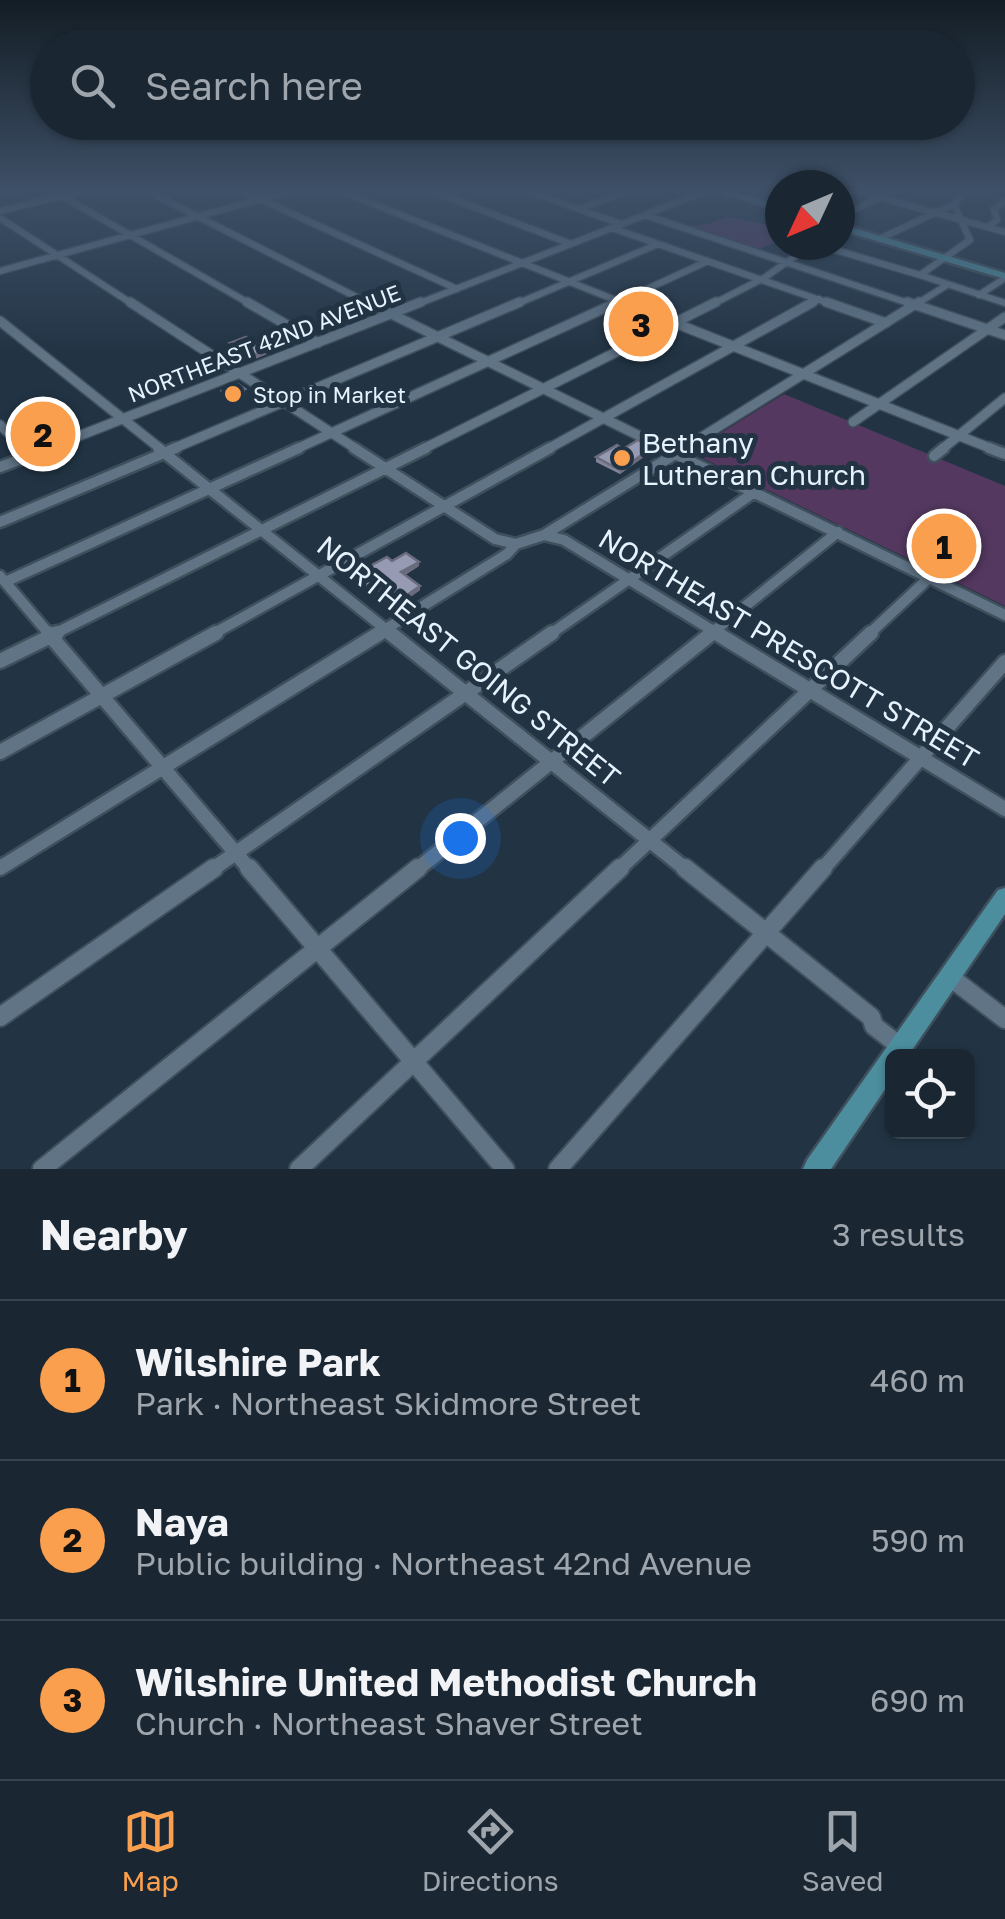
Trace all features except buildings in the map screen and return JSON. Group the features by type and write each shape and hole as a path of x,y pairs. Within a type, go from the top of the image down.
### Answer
{"main road":[{"path":"897,244 1005,277"},
{"path":"899,1049 1005,898"},
{"path":"816,1169 885,1070"}],"street":[{"path":"39,244 494,539 516,544"},
{"path":"0,270 100,244"},
{"path":"145,244 318,343"},
{"path":"251,244 1005,614"},
{"path":"356,244 457,289"},
{"path":"472,244 1005,454"},
{"name":"NORTHEAST 42ND AVENUE","path":"0,467 571,244"},
{"path":"0,522 658,244 886,323"},
{"path":"733,244 1005,335"},
{"path":"920,275 921,270 965,244"},
{"path":"855,256 1005,303"},
{"path":"505,1169 3,579 210,489 708,261"},
{"path":"0,661 762,280 787,261"},
{"path":"979,295 1005,277"},
{"path":"0,868 507,554 516,544 544,535 948,285"},
{"path":"0,752 819,299"},
{"path":"853,422 1005,318"},
{"name":"NORTHEAST GOING STREET","path":"0,320 870,1016 892,1049"},
{"path":"934,456 1005,398"},
{"path":"0,425 32,455"},
{"path":"0,1016 756,490"},
{"path":"42,1169 838,532"},
{"name":"NORTHEAST PRESCOTT STREET","path":"544,535 564,540 1005,809"},
{"path":"299,1169 930,577"},
{"path":"558,1169 1005,662"},
{"path":"950,976 1005,1019"}],"shaded area":[{"path":"742,244 765,244 759,249"},
{"path":"784,394 1005,486 1005,606 690,452"}],"place":[{"name":"Wilshire United Methodist Church","path":"641,324"},
{"name":"Stop in Market","path":"233,394"},
{"name":"Naya","path":"43,434"},
{"name":"Bethany Lutheran Church","path":"622,458"},
{"name":"Wilshire Park","path":"944,546"}]}
